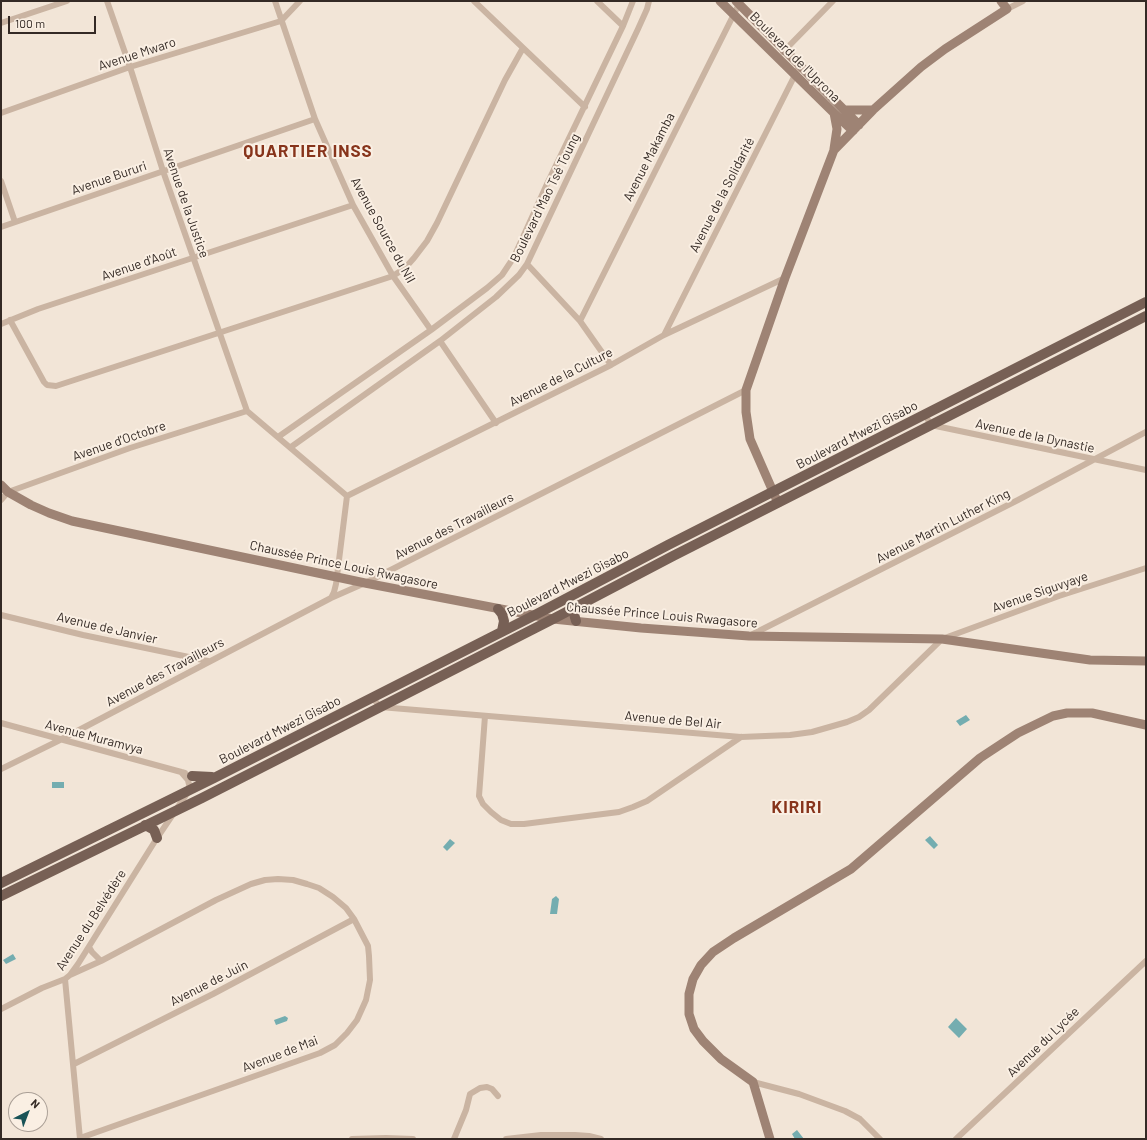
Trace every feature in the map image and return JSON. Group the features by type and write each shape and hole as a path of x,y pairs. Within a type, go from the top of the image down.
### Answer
{"main road":[{"name":"Boulevard Mwezi Gisabo","path":"1,883 372,698 668,545 1146,302"},
{"name":"Boulevard Mwezi Gisabo","path":"1,896 199,799 1146,316"},
{"path":"1072,340 1076,351"},
{"path":"668,545 673,556"},
{"path":"575,608 574,614 576,621"},
{"path":"498,609 502,614 504,621 502,632"},
{"path":"192,776 214,778"},
{"path":"145,825 154,830 157,838"},
{"path":"18,874 24,885"}],"street":[{"path":"1,23 67,1"},
{"name":"Avenue de la Justice","path":"107,1 163,171 194,257 218,332 247,411"},
{"name":"Avenue Source du Nil","path":"275,1 315,119 353,205 393,276 431,330"},
{"path":"281,21 300,1"},
{"path":"474,1 585,107"},
{"path":"597,1 623,26"},
{"name":"Boulevard Mao Tsé Toung","path":"278,437 431,330 487,288 508,268 623,26 633,1"},
{"name":"Boulevard Mao Tsé Toung","path":"291,447 440,341 506,288 519,275 527,264 638,29 649,1"},
{"name":"Boulevard de l'Uprona","path":"720,1 834,113 856,128"},
{"path":"778,58 833,1"},
{"path":"1001,1 1007,9"},
{"path":"834,150 873,110 927,62 945,48 1007,9 1023,1"},
{"name":"Boulevard de l'Uprona","path":"737,3 845,110 856,128"},
{"name":"Avenue Makamba","path":"580,321 734,14 737,3"},
{"name":"Avenue Mwaro","path":"1,113 130,67 281,21"},
{"path":"10,320 44,382 51,386 56,386 393,276 405,268 427,241 522,48"},
{"name":"Avenue de la Solidarité","path":"664,335 800,64"},
{"path":"845,110 873,110"},
{"path":"778,503 750,439 746,412 746,390 785,278 834,150 837,129 834,113"},
{"name":"Avenue Bururi","path":"1,227 315,119"},
{"path":"1,181 15,222"},
{"name":"Avenue d'Août","path":"1,324 194,257 353,205"},
{"path":"527,264 580,321 611,365"},
{"name":"Avenue de la Culture","path":"347,496 611,365 664,335 785,278"},
{"path":"440,341 496,423"},
{"name":"Avenue des Travailleurs","path":"1,769 60,740 208,661 331,598 365,583 746,390"},
{"path":"247,411 347,496 334,592 331,598"},
{"name":"Avenue d'Octobre","path":"1,500 8,492 130,448 247,411"},
{"path":"925,415 931,425"},
{"name":"Avenue de la Dynastie","path":"931,425 1146,470"},
{"name":"Avenue Martin Luther King","path":"749,636 1018,500 1146,432"},
{"name":"Chaussée Prince Louis Rwagasore","path":"1,485 8,492 37,508 72,522 365,583 533,616 641,628 749,636 942,639 1090,660 1146,661"},
{"name":"Avenue Siguvyaye","path":"942,639 1053,598 1146,568"},
{"name":"Avenue de Janvier","path":"1,615 83,635 208,661"},
{"name":"Avenue de Bel Air","path":"380,707 741,737 790,735 812,732 859,717 877,702 942,639"},
{"path":"372,698 380,707"},
{"path":"880,1139 860,1120 845,1111 799,1094 753,1082 721,1059 703,1041 694,1029 689,1014 689,994 693,978 701,965 713,952 734,938 851,869 980,758 1018,733 1053,716 1067,713 1092,713 1146,725"},
{"path":"484,716 479,796 483,804 491,812 501,820 511,824 524,824 619,812 633,807 647,801 741,737"},
{"name":"Avenue Muramvya","path":"1,723 192,776"},
{"path":"181,772 193,787 199,799"},
{"path":"177,810 196,781 192,776"},
{"name":"Avenue du Belvédère","path":"80,1139 68,977 90,947 157,838 177,810"},
{"name":"Avenue de Mai","path":"1,1009 101,961 216,900 251,884 265,880 293,880 319,888 334,897 346,908 354,919 368,946 370,980 366,1000 357,1020 348,1033 334,1045 320,1053 80,1139"},
{"name":"Avenue de Juin","path":"74,1064 213,994 354,919"},
{"path":"90,947 92,952 101,961"},
{"name":"Avenue du Lycée","path":"956,1139 1146,961"},
{"path":"753,1082 770,1139"},
{"path":"454,1139 466,1110 470,1094 480,1088 487,1087 492,1089 498,1096"},
{"path":"506,1139 541,1134 582,1135 600,1139"},
{"path":"352,1139 413,1139"}],"water":[{"path":"966,715 970,720 960,726 956,721"},
{"path":"52,782 64,782 64,788 52,788"},
{"path":"930,836 938,845 934,849 925,840"},
{"path":"450,839 455,843 447,851 443,847"},
{"path":"556,896 559,899 557,914 550,914 552,899"},
{"path":"13,954 16,959 6,964 3,960"},
{"path":"285,1016 288,1018 287,1021 276,1025 274,1020"},
{"path":"956,1018 967,1029 959,1038 948,1027"},
{"path":"797,1130 804,1139 795,1139 792,1134"}],"district":[{"name":"QUARTIER INSS","path":"308,151"},
{"name":"KIRIRI","path":"797,807"}]}
